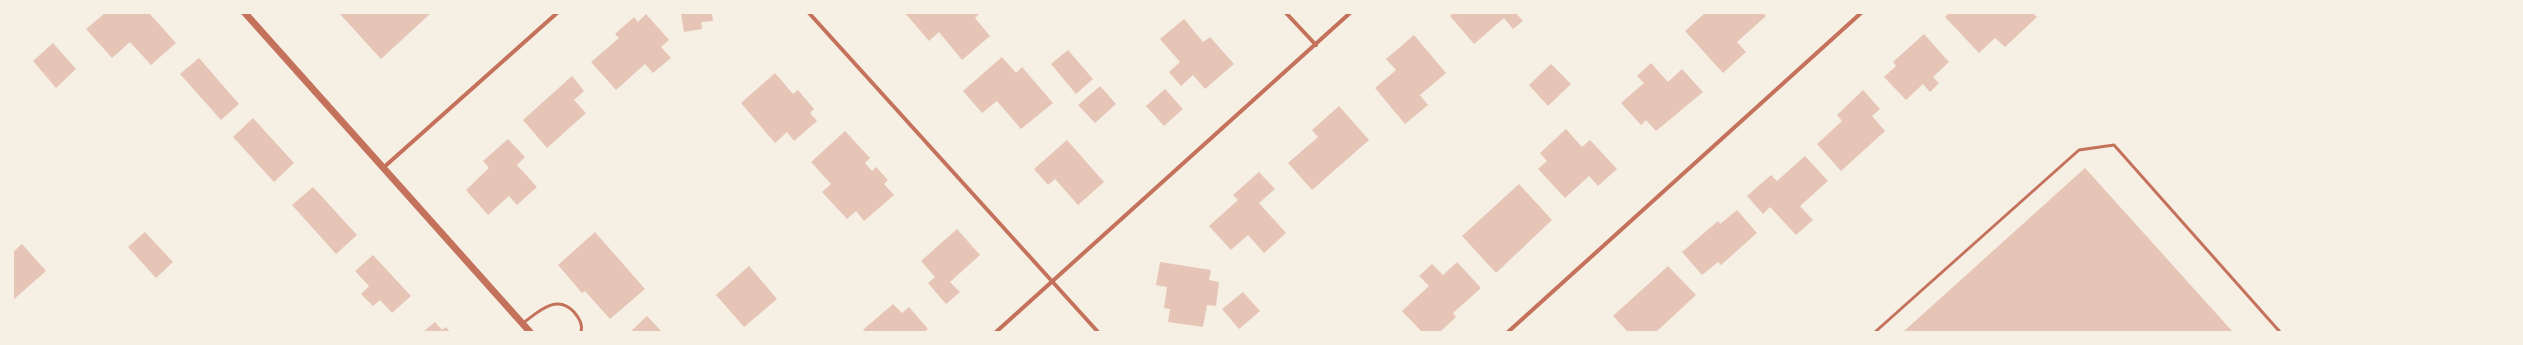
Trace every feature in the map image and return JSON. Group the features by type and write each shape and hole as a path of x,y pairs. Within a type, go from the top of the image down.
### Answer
{"street":[{"path":"245,13 530,332"},
{"path":"384,168 557,13"},
{"path":"809,13 1098,332"},
{"path":"1286,13 1316,45"},
{"path":"996,332 1350,13"},
{"path":"1508,332 1861,13"}],"lane":[{"path":"1875,332 2079,150 2114,145 2280,332"},
{"path":"522,324 542,308 556,303 565,305 572,310 579,319 581,332"}],"building":[{"path":"105,13 149,13 176,43 151,65 130,42 112,58 86,29"},
{"path":"339,13 431,13 381,59"},
{"path":"681,13 712,13 713,21 701,22 702,29 684,32"},
{"path":"905,13 980,13 975,18 990,36 962,60 939,32 929,41"},
{"path":"1453,13 1516,13 1523,21 1513,29 1504,18 1474,44 1450,16"},
{"path":"1705,13 1763,13 1766,16 1737,42 1746,52 1723,73 1685,31"},
{"path":"1949,13 2033,13 2037,17 2005,47 1995,38 1979,53 1945,17"},
{"path":"646,14 669,40 661,47 671,58 653,73 645,64 616,90 591,62 619,38 615,34 634,17 638,22"},
{"path":"1184,19 1203,42 1210,37 1234,64 1205,89 1193,75 1181,86 1169,72 1180,62 1160,39"},
{"path":"1924,34 1949,62 1933,77 1939,83 1930,92 1923,84 1906,100 1884,77 1896,66 1893,62"},
{"path":"1414,35 1446,73 1420,95 1428,105 1405,124 1375,88 1396,70 1386,59"},
{"path":"53,43 76,69 56,88 33,61"},
{"path":"1068,50 1093,79 1076,94 1051,64"},
{"path":"1002,57 1016,73 1022,67 1053,103 1021,129 997,101 982,113 963,91"},
{"path":"199,58 239,104 221,120 180,74"},
{"path":"1651,63 1668,82 1682,69 1703,92 1656,131 1646,120 1641,125 1621,103 1644,83 1637,76"},
{"path":"1551,64 1571,84 1548,106 1529,85"},
{"path":"775,73 793,94 798,90 814,109 810,113 817,121 794,141 787,132 775,143 741,103"},
{"path":"572,76 584,91 574,100 586,113 547,148 523,120"},
{"path":"1100,86 1116,104 1095,123 1078,105"},
{"path":"1165,89 1183,109 1164,126 1146,106"},
{"path":"1863,90 1880,109 1872,116 1885,131 1841,171 1817,144 1842,121 1837,115"},
{"path":"1339,106 1369,140 1312,190 1288,163 1318,137 1312,130"},
{"path":"253,118 294,163 274,182 233,137"},
{"path":"1566,129 1582,147 1590,140 1617,169 1598,186 1589,176 1565,198 1538,169 1547,161 1540,153"},
{"path":"845,131 870,158 865,163 872,171 876,167 888,180 884,184 894,195 864,221 856,211 847,219 822,192 831,184 811,162"},
{"path":"508,139 525,157 517,165 537,187 517,205 509,196 488,215 466,190 489,168 483,161"},
{"path":"1067,140 1104,182 1078,205 1055,179 1048,185 1034,169"},
{"path":"1805,156 1828,181 1800,206 1813,220 1796,235 1770,207 1763,214 1747,196 1771,175 1777,181"},
{"path":"2085,168 2233,332 1903,332"},
{"path":"1259,172 1275,189 1259,203 1286,233 1264,253 1248,235 1231,250 1209,226 1238,200 1233,195"},
{"path":"1519,184 1552,220 1496,273 1462,236"},
{"path":"313,187 357,235 336,254 292,205"},
{"path":"1737,210 1757,233 1721,265 1718,262 1702,275 1682,252 1718,221 1720,224"},
{"path":"957,229 980,255 950,282 960,292 946,304 928,283 935,277 921,261"},
{"path":"145,232 173,262 156,278 128,247"},
{"path":"595,232 645,289 610,319 585,291 582,293 558,265"},
{"path":"22,244 46,271 13,300 13,252"},
{"path":"373,255 411,296 392,313 380,300 373,306 361,294 369,286 355,271"},
{"path":"1160,262 1211,270 1209,280 1219,282 1216,306 1207,305 1203,327 1168,322 1170,309 1164,308 1167,287 1156,285"},
{"path":"1457,262 1481,288 1453,313 1456,317 1440,332 1422,332 1402,311 1429,286 1419,276 1432,264 1443,275"},
{"path":"749,266 777,299 744,327 716,295"},
{"path":"1668,266 1696,295 1656,332 1628,332 1613,316"},
{"path":"1243,292 1260,311 1239,329 1222,309"},
{"path":"893,304 902,313 909,307 928,329 924,332 865,332 863,330"},
{"path":"647,316 662,332 630,332"},
{"path":"435,322 442,330 446,327 450,332 423,332"}]}
